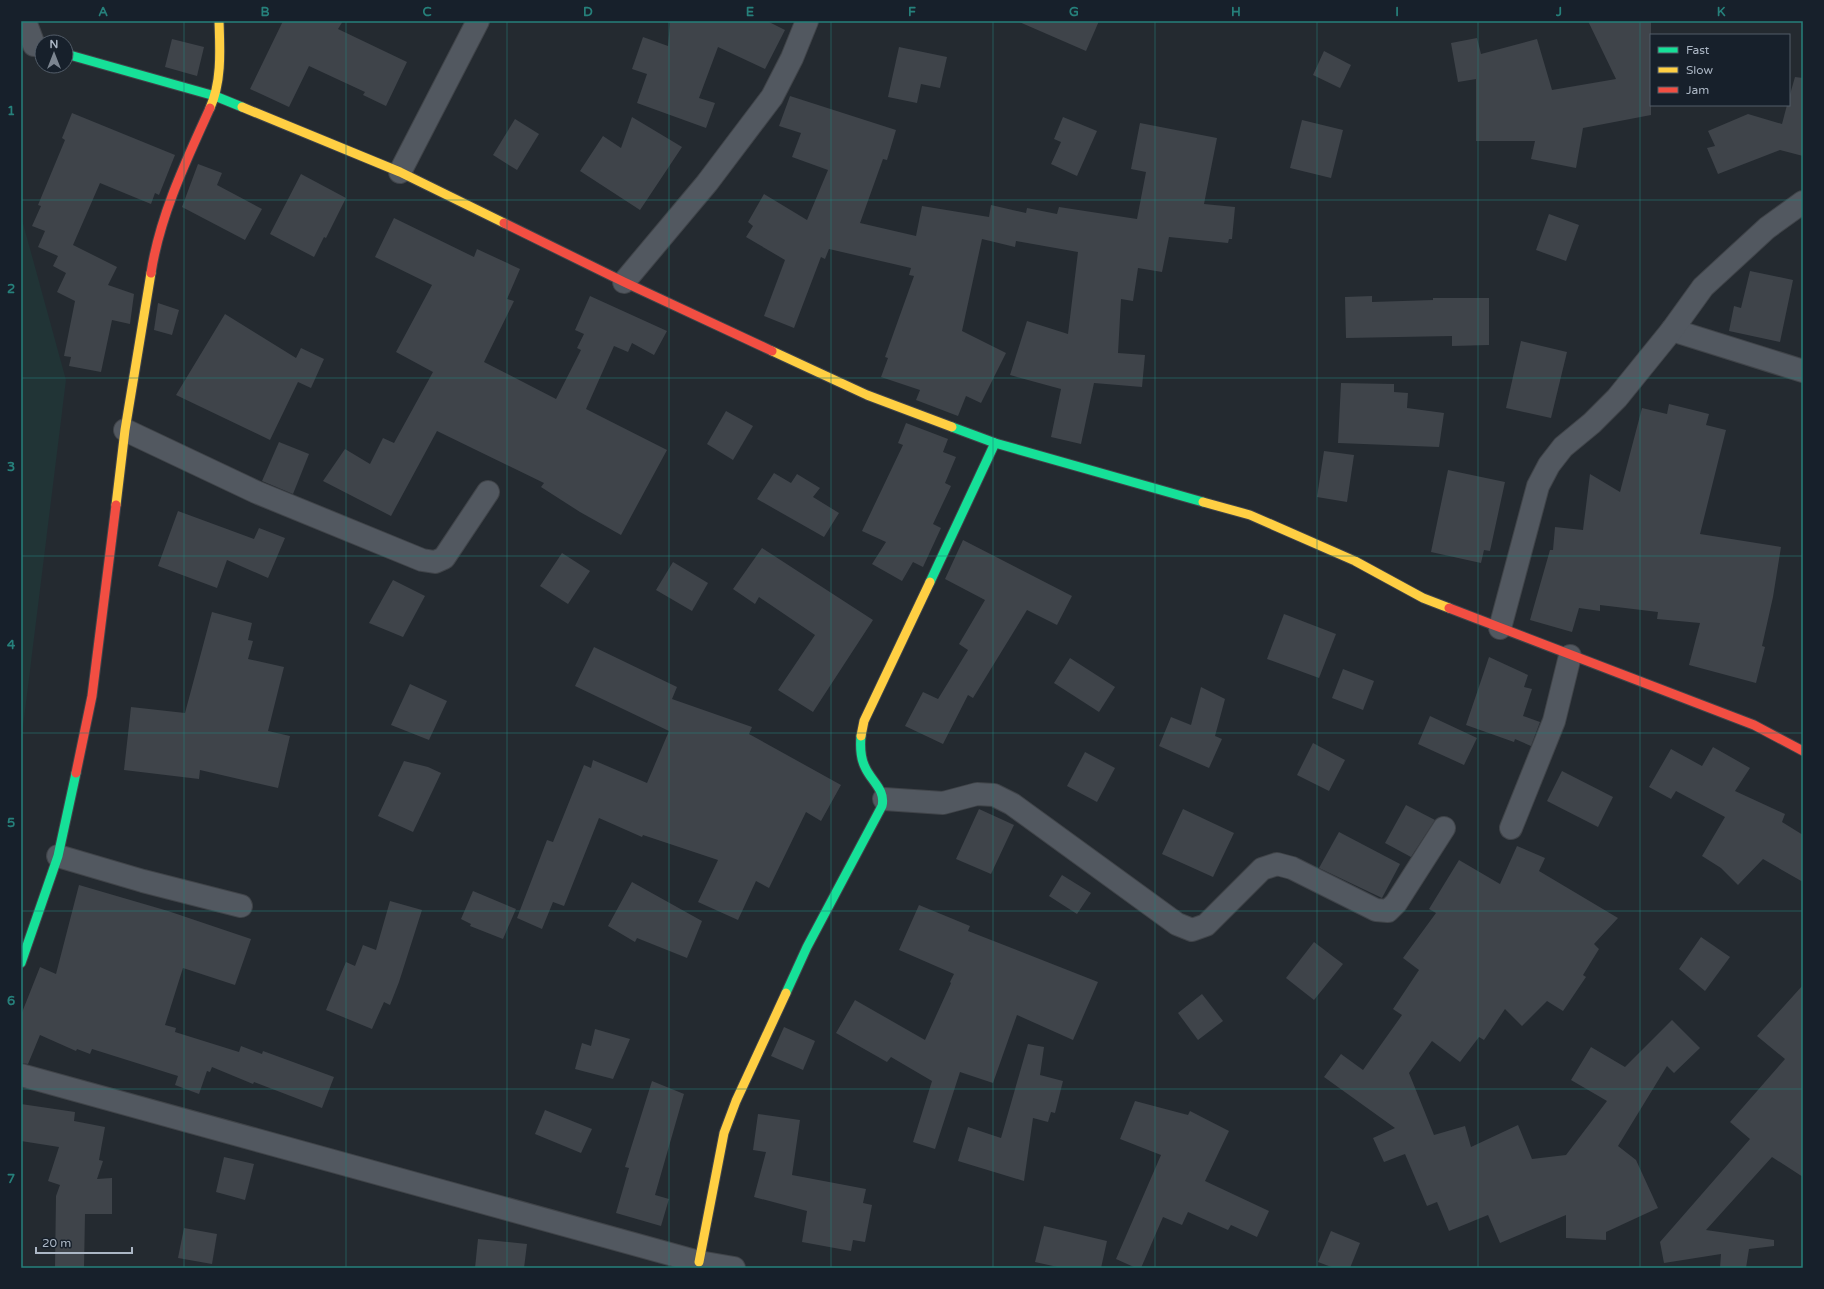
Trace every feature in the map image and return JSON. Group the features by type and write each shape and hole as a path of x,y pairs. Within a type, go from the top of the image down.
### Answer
{"street":[{"path":"25,21 32,45"},
{"path":"21,963 58,856 92,696 125,430 154,252 176,183 214,96 220,59 219,21"},
{"path":"400,172 478,21"},
{"path":"624,282 707,183 772,97 792,58 807,21"},
{"path":"74,56 214,96 400,172 624,282 867,395 995,443 1250,515 1355,561 1423,598 1570,656 1754,725 1803,751"},
{"path":"1500,628 1538,486 1549,465 1563,447 1592,423 1617,398 1672,330 1703,287 1767,228 1803,202"},
{"path":"1672,330 1803,372"},
{"path":"125,430 256,492 422,560 435,562 444,558 488,492"},
{"path":"21,1075 717,1266 724,1133 736,1100 807,947 880,814 884,799 878,787 868,774 861,759 860,736 864,721 995,443"},
{"path":"1511,828 1554,721 1570,656"},
{"path":"884,799 943,802 978,794 994,795 1012,804 1177,924 1192,930 1206,925 1262,869 1277,864 1292,868 1376,910 1388,911 1396,903 1444,828"},
{"path":"58,856 143,881 241,906"}],"shaded area":[{"path":"21,216 66,380 21,743"}],"building":[{"path":"283,21 343,21 338,29 407,62 386,106 363,95 365,92 309,66 289,107 250,89"},
{"path":"665,21 767,21 785,30 765,69 718,47 699,98 715,103 706,128 637,103 647,74 632,69 643,37 668,46 670,23"},
{"path":"1017,21 1099,21 1086,51"},
{"path":"1588,21 1651,21 1651,115 1583,128 1576,168 1531,159 1535,141 1476,141 1476,79 1458,82 1451,43 1477,38 1481,54 1537,39 1552,90 1616,79"},
{"path":"172,39 204,47 197,76 165,67"},
{"path":"899,47 947,57 940,88 921,84 917,103 888,97"},
{"path":"1324,51 1351,65 1340,88 1313,75"},
{"path":"1795,77 1803,78 1803,156 1780,150 1718,174 1707,148 1715,146 1708,131 1748,114 1782,124 1787,106 1790,106 1790,94"},
{"path":"790,96 896,130 887,160 883,159 860,223 916,236 922,206 989,217 991,205 1026,213 1027,208 1057,214 1059,207 1137,219 1146,172 1131,169 1140,123 1217,138 1204,204 1235,207 1232,239 1229,239 1228,243 1169,237 1162,272 1138,268 1133,301 1121,299 1118,353 1145,355 1142,387 1094,383 1081,444 1051,437 1061,389 1010,375 1027,321 1068,334 1078,252 1016,241 1015,247 982,239 962,331 1006,353 981,403 966,396 958,416 916,400 920,390 881,377 888,358 885,357 914,276 909,275 911,268 829,249 825,259 821,257 794,328 764,316 785,260 746,237 753,226 748,222 764,194 807,220 828,170 792,157 801,133 779,126"},
{"path":"72,113 175,155 159,195 155,193 151,204 100,183 73,245 117,267 108,285 134,294 130,324 112,320 101,372 69,366 71,357 64,356 75,301 57,292 66,273 53,266 58,256 38,247 45,231 32,226 41,206 38,205 65,140 62,138"},
{"path":"632,117 682,147 640,210 580,171 603,136 621,148"},
{"path":"1063,117 1097,131 1077,176 1051,164 1061,142 1054,139"},
{"path":"515,119 539,134 517,170 493,155"},
{"path":"1302,120 1343,130 1331,178 1290,168"},
{"path":"198,164 222,173 217,185 262,209 245,240 182,207"},
{"path":"301,174 346,198 326,238 324,237 314,257 270,234"},
{"path":"1549,214 1579,225 1566,261 1536,250"},
{"path":"394,218 474,257 477,249 520,269 507,299 514,301 484,362 556,399 581,350 577,348 584,334 575,330 590,296 667,331 654,355 632,343 628,352 614,346 586,409 667,450 621,535 580,512 541,487 544,483 437,431 391,516 323,481 345,449 370,464 383,438 394,443 433,372 396,352 432,285 375,257"},
{"path":"1750,271 1793,280 1780,342 1729,331 1734,306 1741,308"},
{"path":"1372,296 1372,302 1433,300 1433,298 1489,298 1489,345 1452,346 1452,336 1346,338 1345,297"},
{"path":"158,303 179,310 172,335 154,330"},
{"path":"225,314 296,358 301,348 324,359 311,388 298,382 270,440 176,395"},
{"path":"1521,341 1567,352 1551,418 1506,408"},
{"path":"1341,383 1394,384 1394,392 1408,393 1407,408 1444,413 1439,447 1338,443"},
{"path":"1669,404 1709,414 1706,425 1726,430 1700,534 1781,547 1773,597 1762,646 1765,647 1756,683 1689,665 1700,623 1657,619 1658,612 1600,605 1600,611 1579,608 1572,632 1530,620 1550,550 1553,550 1555,527 1583,530 1590,474 1620,492 1642,408 1667,414"},
{"path":"726,411 753,426 733,460 707,444"},
{"path":"906,423 948,439 943,452 956,457 945,483 951,486 933,524 941,528 923,567 913,562 902,581 872,564 886,542 862,531 903,445 898,443"},
{"path":"279,442 309,454 293,494 262,481"},
{"path":"1324,451 1354,455 1347,502 1317,497"},
{"path":"1448,470 1505,482 1490,551 1484,550 1481,563 1431,552"},
{"path":"774,473 791,483 797,474 820,488 813,497 839,513 824,537 757,499"},
{"path":"178,511 254,539 259,528 285,538 268,578 227,560 217,588 158,566"},
{"path":"963,540 1072,596 1057,625 1027,610 973,698 968,695 943,744 905,726 923,692 938,699 968,650 959,644 985,600 945,579"},
{"path":"762,548 873,620 813,712 778,690 815,635 759,597 755,604 733,589"},
{"path":"562,553 590,571 568,604 540,586"},
{"path":"673,562 708,583 692,611 656,590"},
{"path":"393,580 425,596 403,637 369,623"},
{"path":"212,612 252,623 248,640 253,641 248,659 284,667 268,731 290,736 278,788 200,770 199,779 124,770 131,707 185,713"},
{"path":"1284,614 1336,634 1319,678 1267,659"},
{"path":"594,647 677,687 672,699 752,727 749,734 841,785 821,821 806,812 769,888 756,881 738,920 698,902 718,860 643,835 642,837 599,818 564,906 553,902 542,929 517,918 547,840 553,842 584,765 591,768 593,760 647,783 669,731 575,686"},
{"path":"1489,657 1528,675 1524,687 1532,689 1523,716 1540,722 1531,746 1515,739 1514,742 1466,725"},
{"path":"1070,658 1115,687 1099,712 1054,683"},
{"path":"1343,669 1374,681 1363,710 1332,698"},
{"path":"410,684 447,701 429,740 391,725"},
{"path":"1201,687 1225,699 1215,736 1222,739 1209,768 1159,746 1171,717 1191,725"},
{"path":"1430,716 1477,738 1464,765 1418,744"},
{"path":"1313,743 1345,760 1329,791 1297,775"},
{"path":"1713,747 1750,768 1735,791 1785,814 1782,822 1803,835 1803,882 1763,859 1738,885 1721,868 1702,856 1725,817 1676,791 1671,799 1649,787 1671,749 1702,766"},
{"path":"1085,752 1115,768 1097,802 1067,786"},
{"path":"404,761 428,767 441,773 413,832 378,816"},
{"path":"1562,771 1613,797 1598,827 1547,801"},
{"path":"1406,805 1435,820 1411,857 1385,843"},
{"path":"979,809 1014,825 991,874 956,859"},
{"path":"1183,809 1234,833 1213,877 1162,854"},
{"path":"1339,832 1400,864 1382,898 1319,868"},
{"path":"1517,846 1545,858 1539,871 1618,918 1594,944 1599,949 1583,975 1586,977 1563,1011 1547,1001 1522,1026 1505,1009 1484,1040 1479,1037 1460,1062 1432,1041 1409,1073 1434,1135 1465,1126 1471,1147 1518,1125 1532,1159 1566,1155 1607,1101 1571,1080 1591,1047 1625,1067 1672,1020 1700,1048 1674,1073 1667,1066 1618,1146 1636,1160 1658,1208 1606,1232 1606,1240 1566,1238 1566,1215 1500,1243 1488,1215 1449,1231 1437,1202 1427,1206 1405,1154 1384,1162 1373,1138 1395,1128 1324,1077 1341,1054 1363,1070 1402,1015 1393,1009 1419,970 1403,958 1436,913 1429,909 1459,860 1500,884"},
{"path":"1062,875 1091,893 1077,914 1049,896"},
{"path":"632,882 702,921 687,958 637,938 635,942 608,926"},
{"path":"79,885 168,911 251,939 235,985 183,968 165,1025 176,1028 175,1032 239,1052 241,1046 262,1054 263,1051 334,1077 322,1108 254,1082 253,1084 212,1067 210,1072 207,1071 199,1094 175,1085 178,1076 92,1049 90,1054 77,1049 76,1051 40,1035 28,1064 21,1063 21,1015 40,967 56,974"},
{"path":"473,891 516,909 503,939 470,926 471,924 461,919"},
{"path":"390,901 422,910 390,1005 384,1002 372,1029 326,1010 346,962 355,966 363,945 376,950"},
{"path":"919,905 970,926 968,931 1098,982 1073,1040 1017,1015 993,1083 960,1072 935,1149 913,1142 932,1081 891,1057 887,1062 836,1033 855,1000 925,1040 954,974 899,950"},
{"path":"1701,937 1730,957 1705,991 1679,969"},
{"path":"1314,942 1343,964 1314,1000 1286,978"},
{"path":"1803,985 1803,1177 1772,1157 1706,1230 1774,1240 1774,1246 1749,1249 1746,1268 1720,1268 1721,1254 1664,1263 1660,1242 1750,1139 1730,1122 1785,1059 1757,1036"},
{"path":"1202,994 1223,1021 1198,1040 1178,1013"},
{"path":"784,1027 815,1041 803,1070 771,1056"},
{"path":"595,1029 630,1039 613,1079 575,1069 582,1043 591,1046"},
{"path":"1028,1044 1044,1047 1040,1075 1063,1081 1055,1113 1051,1112 1048,1122 1033,1118 1024,1181 958,1161 968,1127 1001,1138"},
{"path":"652,1081 684,1094 655,1195 669,1199 661,1226 616,1213 629,1168 625,1167"},
{"path":"1135,1101 1188,1115 1190,1111 1229,1131 1205,1181 1269,1211 1257,1237 1231,1225 1228,1230 1188,1212 1182,1225 1163,1217 1141,1268 1136,1268 1116,1259 1161,1155 1120,1139"},
{"path":"21,1104 75,1112 74,1121 105,1127 99,1160 103,1161 97,1179 112,1178 112,1214 85,1214 84,1268 55,1268 56,1196 60,1185 48,1181 59,1147 21,1141"},
{"path":"545,1110 592,1129 581,1153 535,1134"},
{"path":"758,1114 800,1120 792,1175 866,1189 863,1203 872,1205 865,1242 853,1240 851,1251 802,1242 807,1211 754,1197 766,1152 753,1150"},
{"path":"224,1157 254,1164 245,1200 216,1192"},
{"path":"1044,1226 1107,1241 1101,1268 1062,1268 1035,1262"},
{"path":"184,1228 217,1234 212,1264 178,1258"},
{"path":"1331,1231 1360,1243 1350,1268 1334,1268 1318,1262"},
{"path":"478,1239 527,1244 524,1268 475,1268"}],"traffic: fast":[{"path":"74,56 215,96 242,107"},
{"path":"952,427 995,443 1203,502"},
{"path":"930,582 995,443"},
{"path":"786,993 807,947 882,806 883,800 880,790 863,763 861,756 861,736"},
{"path":"21,963 58,856 76,773"}],"traffic: slow":[{"path":"210,108 217,87 220,54 219,21"},
{"path":"242,107 400,172 504,223"},
{"path":"116,505 125,430 151,273"},
{"path":"772,351 867,395 952,427"},
{"path":"1203,502 1250,515 1355,561 1423,598 1449,608"},
{"path":"861,736 864,721 930,582"},
{"path":"699,1262 724,1133 736,1101 786,993"}],"traffic: jam":[{"path":"151,273 155,251 167,209 183,168 210,108"},
{"path":"504,223 624,282 772,351"},
{"path":"76,773 92,696 116,505"},
{"path":"1449,608 1754,725 1803,751"}]}
